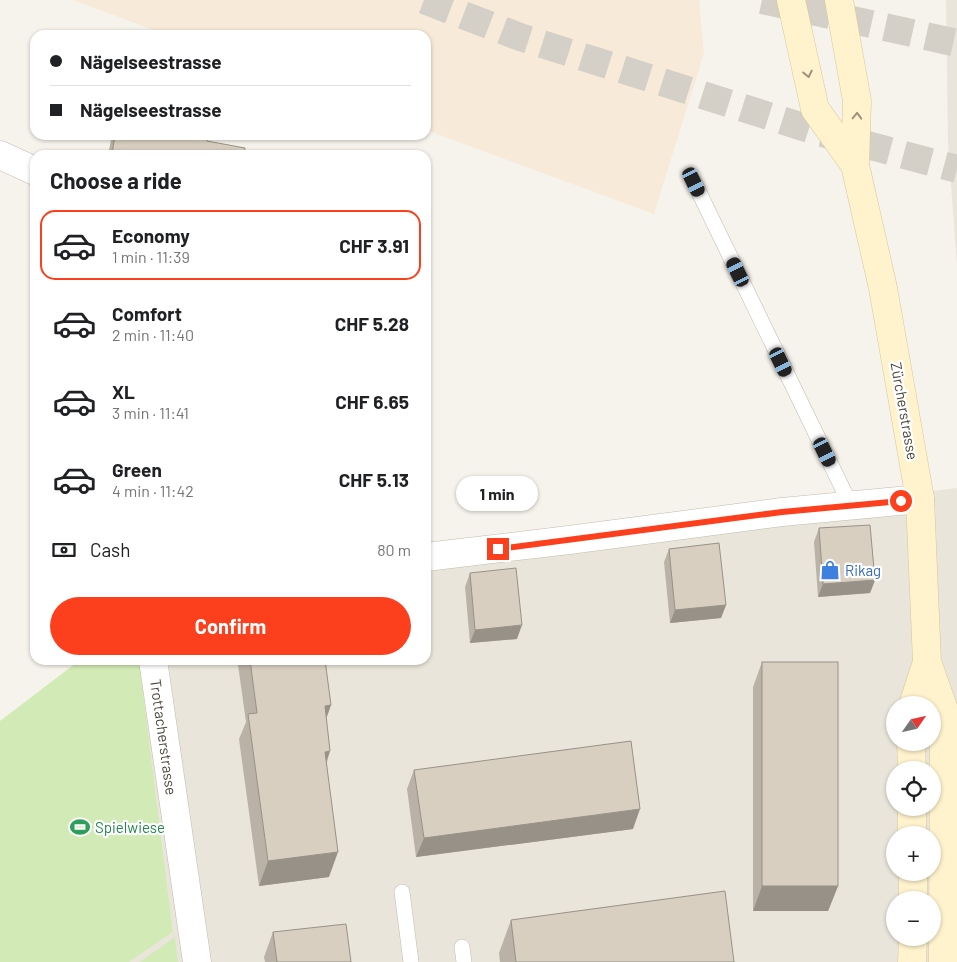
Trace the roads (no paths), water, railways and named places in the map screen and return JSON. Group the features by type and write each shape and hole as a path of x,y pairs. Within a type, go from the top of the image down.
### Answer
{"main road":[{"name":"Zürcherstrasse","path":"791,0 816,109 855,165"},
{"name":"Zürcherstrasse","path":"839,0 857,101 855,165 883,288 920,499 927,662 944,710 943,962"},
{"name":"Zürcherstrasse","path":"916,696 927,662"},
{"path":"912,946 912,962"}],"street":[{"path":"0,156 30,169"},
{"path":"431,556 782,512 920,499"},
{"name":"Trottacherstrasse","path":"154,665 197,962"}],"lane":[{"path":"694,182 851,506"},
{"path":"402,892 411,962"}],"tunnel":[{"path":"424,0 520,37 822,133 957,169"},
{"path":"762,0 957,43"}],"place":[{"name":"Rikag","path":"830,570"},
{"name":"Spielwiese","path":"80,827"}]}
